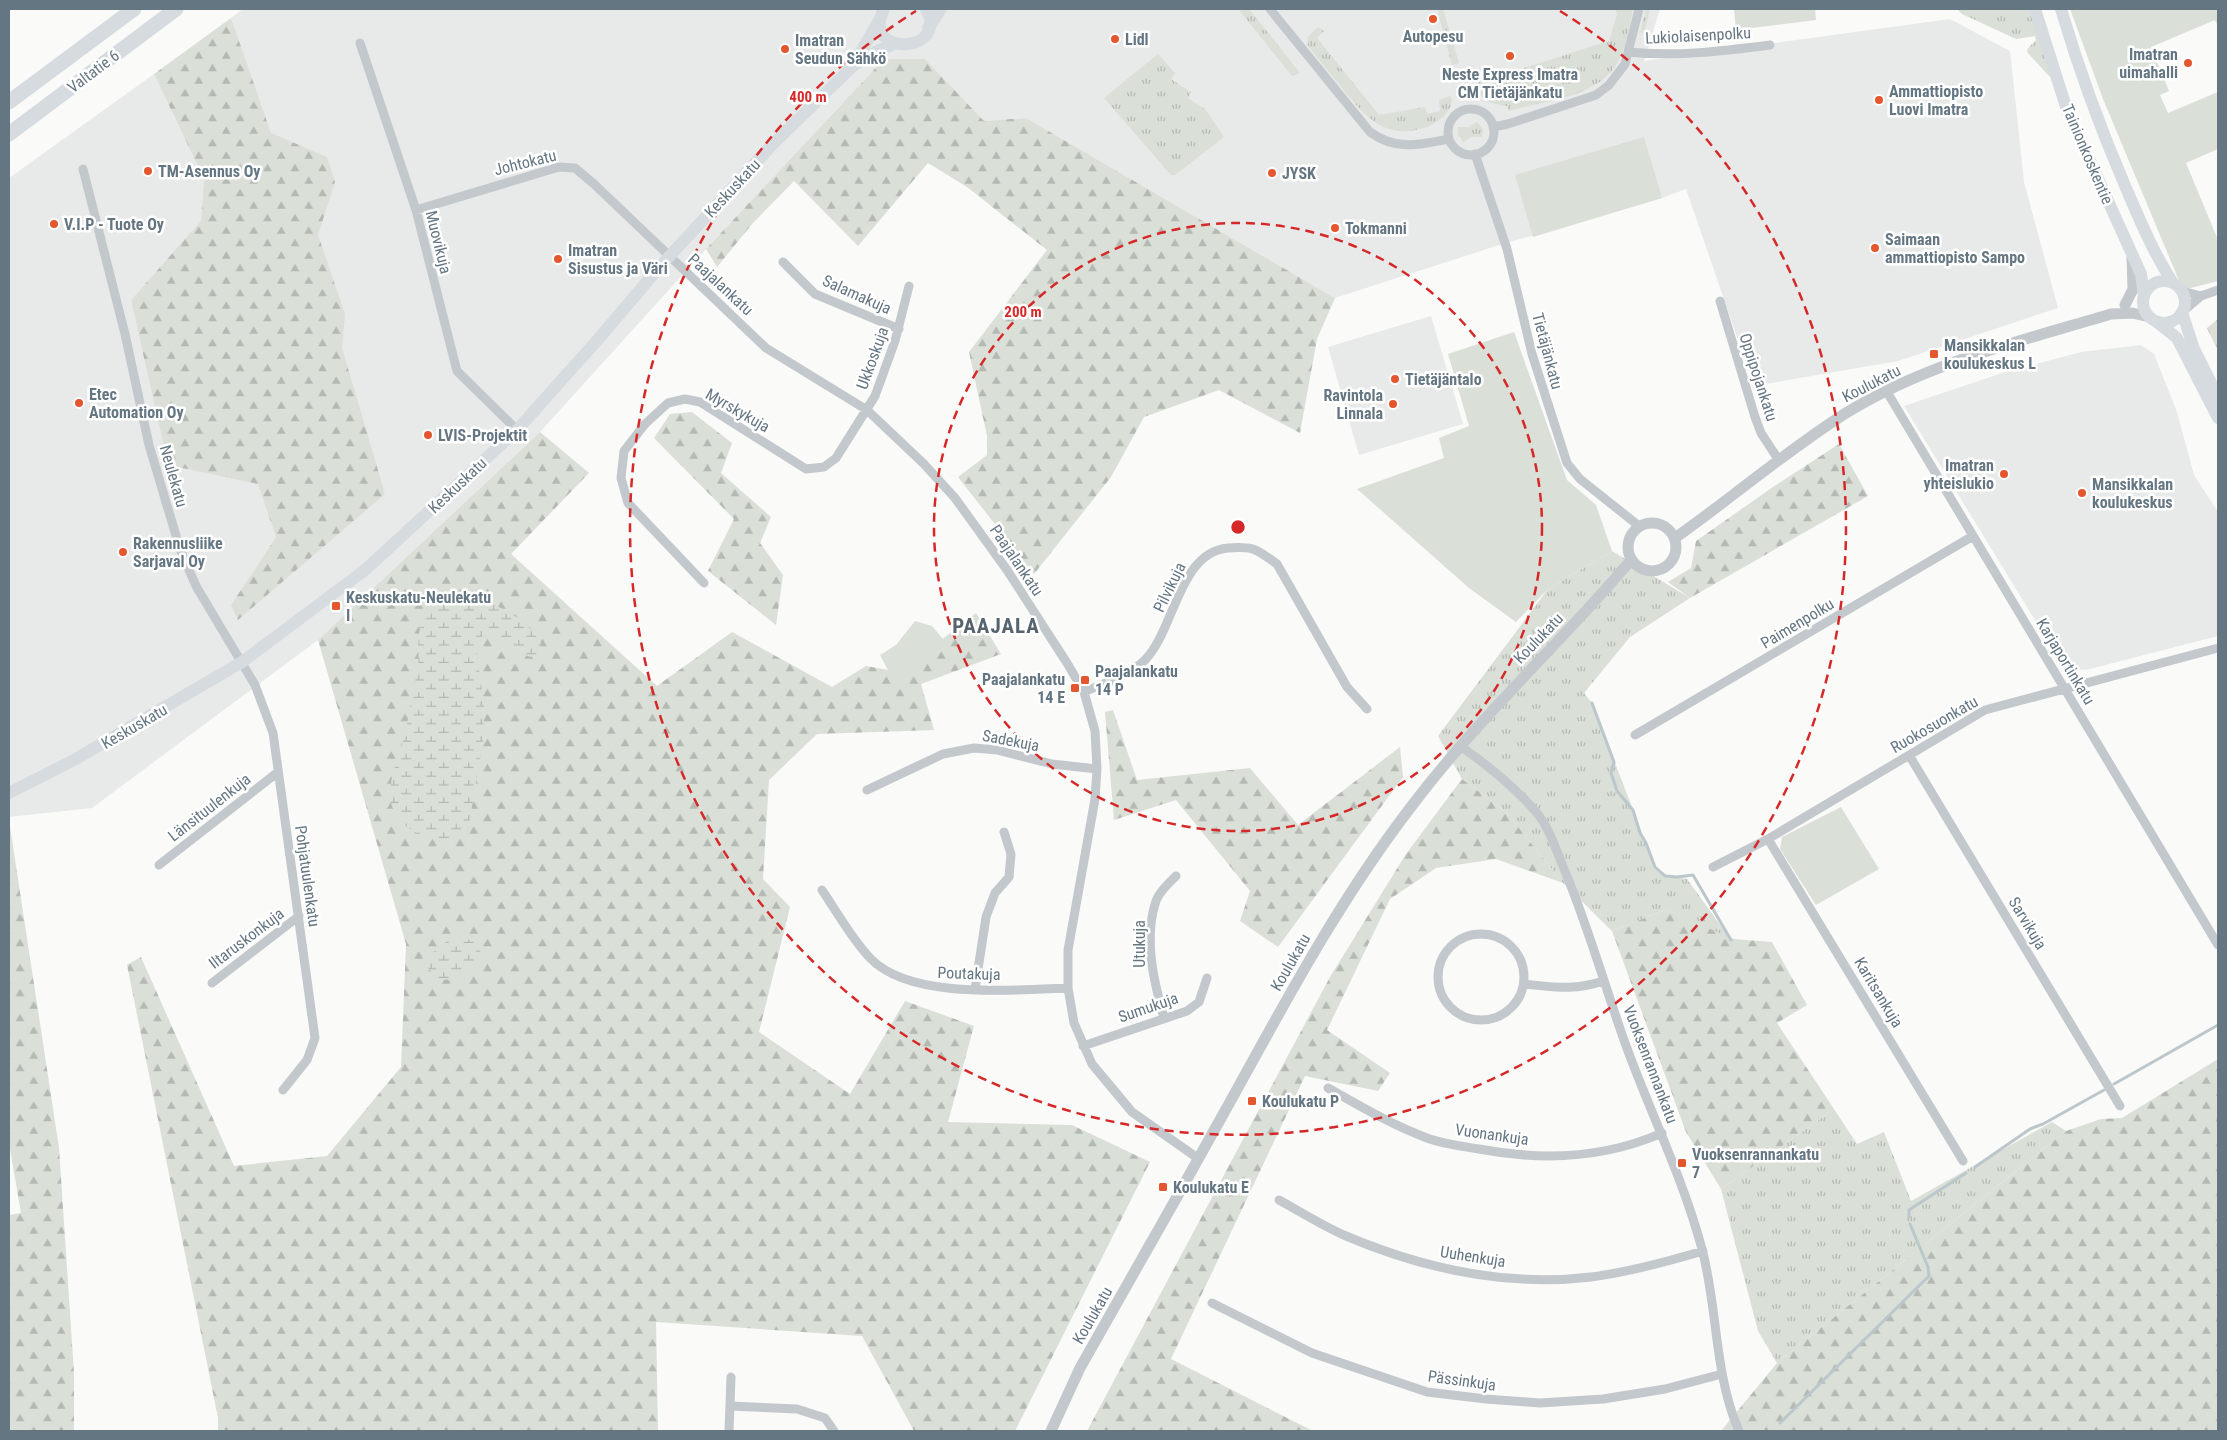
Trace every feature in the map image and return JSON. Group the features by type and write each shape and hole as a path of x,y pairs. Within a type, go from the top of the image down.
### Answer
{"highway":[{"name":"Valtatie 6","path":"9,102 134,9"},
{"name":"Valtatie 6","path":"9,134 176,9"}],"main road":[{"path":"926,9 929,20 928,28"},
{"path":"881,13 883,34 894,44 902,46 919,42 941,9"},
{"name":"Tainionkoskentie","path":"2034,9 2068,110 2141,274 2144,297"},
{"name":"Tainionkoskentie","path":"2061,9 2077,62 2111,153 2154,253 2178,287"},
{"name":"Keskuskatu","path":"853,66 881,13"},
{"name":"Keskuskatu","path":"9,792 74,760 242,662 365,570 517,430 670,256 772,145 853,66 877,51 894,44"},
{"path":"2218,398 2194,349 2182,312 2184,299 2178,287 2167,281 2154,284 2148,288 2144,297 2144,307 2154,319 2177,338 2218,418"},
{"path":"2154,319 2171,321 2182,312"}],"street":[{"path":"1270,9 1370,132 1380,139 1406,146 1449,139"},
{"path":"1493,126 1508,124 1596,94 1609,85 1619,74 1628,52 1639,9"},
{"name":"Muovikuja","path":"360,43 416,210 457,370 517,430"},
{"name":"Lukiolaisenpolku","path":"1628,52 1655,54 1709,53 1770,45"},
{"path":"1474,109 1482,112 1490,117 1493,126 1494,135 1491,144 1485,150 1476,154 1460,152 1449,139 1448,130 1451,121 1456,114 1465,110 1474,109"},
{"name":"Tietäjänkatu","path":"1476,154 1506,249 1532,354 1567,463 1580,479 1639,526"},
{"name":"Johtokatu","path":"416,210 559,167 575,168 670,256"},
{"name":"Neulekatu","path":"83,169 125,334 149,445 180,549 196,586 242,662"},
{"path":"2125,305 2133,289 2131,255"},
{"name":"Paajalankatu","path":"670,256 766,348 868,410 924,464 955,498 1007,570 1084,692 1095,731 1097,769 1093,816 1068,950 1068,988 1074,1023 1092,1064 1132,1112 1199,1159"},
{"name":"Salamakuja","path":"783,262 815,294 899,329"},
{"name":"Ukkoskuja","path":"868,410 884,374 899,329 909,286"},
{"path":"2178,287 2202,296"},
{"path":"2182,312 2202,296 2218,290"},
{"path":"2111,314 2125,305 2144,297"},
{"name":"Oppipojankatu","path":"1720,301 1755,417 1761,433 1778,459"},
{"path":"2111,314 2132,313 2154,319"},
{"name":"Koulukatu","path":"1675,538 1778,459 1848,412 1952,362 2111,314"},
{"name":"Karjaportinkatu","path":"1887,392 2218,946"},
{"name":"Myrskykuja","path":"704,583 628,502 621,478 624,451 646,424 668,403 685,399 700,402 806,469 824,467 836,458 868,410"},
{"path":"1652,523 1659,524 1666,527 1675,538 1676,554 1666,567 1651,572 1643,570 1631,560 1628,553 1629,538 1639,526 1652,523"},
{"name":"Paimenpolku","path":"1635,735 1973,536"},
{"name":"Pilvikuja","path":"1084,692 1128,672 1145,660 1166,628 1193,567 1206,555 1218,549 1247,546 1276,564 1347,687 1367,709"},
{"name":"Koulukatu","path":"1050,1431 1080,1368 1309,960 1374,858 1413,803 1460,746 1592,606 1631,560"},
{"name":"Ruokosuonkatu","path":"1713,867 1768,839 1985,710 2066,690 2218,648"},
{"name":"Pohjatuulenkatu","path":"242,662 255,685 273,733 315,1038 307,1060 283,1090"},
{"name":"Vuoksenrannankatu","path":"1460,746 1491,769 1537,813 1549,834 1571,886 1626,1046 1662,1133 1703,1251 1722,1374 1739,1431"},
{"name":"Sadekuja","path":"867,790 942,754 974,748 997,750 1052,764 1097,769"},
{"name":"Sarvikuja","path":"1910,755 2120,1106"},
{"name":"Länsituulenkuja","path":"159,865 278,772"},
{"path":"975,989 986,917 995,893 1009,877 1011,854 1004,832"},
{"name":"Karitsankuja","path":"1768,839 1963,1161"},
{"name":"Utukuja","path":"1164,1018 1154,981 1150,938 1155,903 1164,887 1176,876"},
{"name":"Poutakuja","path":"822,890 870,958 888,972 929,987 975,989 1068,988"},
{"name":"Iltaruskonkuja","path":"212,983 299,916"},
{"path":"1480,934 1495,936 1507,943 1517,954 1522,968 1524,984 1518,998 1508,1010 1493,1018 1476,1020 1462,1016 1451,1008 1442,996 1438,982 1438,968 1444,954 1454,943 1466,936 1480,934"},
{"name":"Sumukuja","path":"1083,1046 1187,1011 1199,1002 1207,978"},
{"path":"1524,984 1570,989 1585,987 1603,981"},
{"name":"Vuonankuja","path":"1328,1088 1397,1126 1428,1138 1512,1155 1579,1156 1622,1149 1662,1133"},
{"name":"Uuhenkuja","path":"1279,1200 1345,1235 1414,1261 1481,1276 1567,1279 1646,1267 1703,1251"},
{"name":"Pässinkuja","path":"1212,1303 1312,1353 1427,1392 1540,1403 1603,1399 1665,1389 1722,1374"},
{"path":"728,1431 731,1377"},
{"path":"730,1406 797,1410 826,1418 834,1431"}],"shaded area":[{"path":"243,9 1660,9 1644,61 1950,19 2010,51 2024,182 2058,308 1898,361 1754,386 1686,189 1662,198 1496,246 1335,298 1026,118 984,121 925,59 884,59 706,249 540,432 318,640 92,808 9,817 9,178 154,74 204,179 201,222 131,300 168,465 258,483 276,537 231,605 385,494 231,18"},
{"path":"1431,316 1463,424 1359,455 1328,347"},
{"name":"Mansikkalan koulukeskus","path":"2141,345 2154,354 2177,412 2194,475 2218,512 2218,636 2086,670 2072,669 2060,661 1904,406 2002,373 2081,352"}],"green space":[{"path":"1238,9 1249,9 1300,73 1292,76"},
{"path":"1437,9 1443,9 1459,63 1452,65"},
{"path":"1615,9 1633,10 1624,50 1609,74 1598,83 1570,96 1509,111 1507,106 1496,104 1482,97 1473,84 1609,41 1617,15"},
{"path":"1646,9 1650,9 1644,34 1640,32"},
{"path":"1734,9 1815,9 1816,20 1736,30"},
{"path":"1957,9 2029,9 2054,79 2027,52 2028,48 2036,40 2035,36 2016,39 1962,14"},
{"path":"2070,9 2218,9 2218,27 2215,20 2151,47 2169,91 2160,95 2168,113 2218,92 2218,149 2186,163 2218,240 2218,281 2183,290 2103,99"},
{"path":"231,18 271,133 327,157 335,182 318,235 345,314 342,348 385,494 238,620 231,605 276,537 258,484 168,465 131,300 201,221 204,179 154,74"},
{"path":"1318,27 1324,31 1317,38 1379,115 1425,107 1427,114 1440,111 1439,100 1450,96 1452,100 1449,109 1436,122 1413,131 1388,129 1378,124 1351,99 1308,46 1307,38"},
{"path":"1158,54 1175,73 1171,79 1191,92 1188,98 1205,109 1224,137 1175,175 1171,175 1104,98"},
{"path":"884,59 925,59 984,121 1026,118 1335,298 1317,339 1300,433 1219,390 1144,417 1111,477 1034,574 958,477 987,455 987,436 969,352 1047,250 967,187 928,163 858,246 794,181 753,223 717,267 706,249"},
{"path":"1477,122 1483,129 1482,137 1472,137 1463,142 1458,134 1458,127 1469,127"},
{"path":"1644,137 1662,198 1533,237 1515,175"},
{"path":"2218,319 2218,351 2207,328"},
{"path":"1514,332 1567,480 1596,505 1612,551 1548,589 1516,622 1469,588 1357,489 1444,458 1439,438 1469,426 1448,354"},
{"path":"692,412 732,443 721,473 771,517 760,543 783,575 776,625 708,571 734,519 654,438 670,414"},
{"path":"540,432 589,473 511,554 657,686 732,632 832,687 866,666 900,672 976,613 1001,654 921,684 934,730 817,734 769,780 763,879 790,907 759,1032 850,1094 905,1001 974,1026 948,1122 1072,1125 1150,1162 1015,1431 914,1431 862,1336 656,1322 658,1431 218,1431 218,1418 127,965 141,957 234,1166 327,1156 401,1067 406,944 318,640"},
{"path":"1839,444 1868,496 1690,598 1668,582 1691,568 1696,541"},
{"path":"1612,551 1690,598 1630,637 1584,693 1592,703 1655,867 1669,876 1687,879 1731,940 1665,910 1612,931 1563,883 1507,813 1462,779 1438,736 1548,589"},
{"path":"478,598 514,615 528,627 541,643 539,654 530,657 483,635 476,646 484,706 483,740 469,824 462,833 442,842 413,831 396,816 391,800 391,781 405,735 418,666 419,635 422,623 439,606 462,599"},
{"path":"915,621 932,626 943,639 895,683 880,655 896,645"},
{"path":"1113,710 1137,780 1250,768 1298,825 1400,747 1403,777 1278,947 1240,921 1250,891 1176,800 1114,820 1105,712"},
{"path":"1462,779 1507,813 1563,883 1496,859 1436,868 1390,899 1327,1030 1390,1073 1378,1091 1305,1076 1171,1359 1313,1431 1087,1431 1330,977 1406,854"},
{"path":"1841,807 1879,869 1816,905 1780,849 1782,837"},
{"path":"9,820 59,1148 74,1373 74,1431 9,1431 9,1215 21,1213 9,1143"},
{"path":"1665,910 1734,939 1772,942 1807,1005 1777,1023 1834,1109 1721,1189 1686,1132 1612,931"},
{"path":"451,938 475,940 480,949 480,957 478,963 465,974 449,980 440,980 426,966 428,956"},
{"path":"2218,1059 2218,1431 1721,1431 1777,1363 2066,1131 2101,1119 2122,1118"},
{"path":"1834,1109 1857,1144 1884,1132 1911,1201 2052,1122 2066,1131 1777,1363 1758,1331 1721,1189"}],"waterway":[{"path":"1592,703 1614,762 1611,773 1617,791 1633,810 1640,833 1655,867 1665,876 1693,875 1731,940"},
{"path":"2114,1084 2218,1025"},
{"path":"1975,1167 2030,1129 2043,1124 2104,1090"},
{"path":"1909,1217 1909,1210 1966,1173"},
{"path":"1780,1423 1929,1276 1928,1267 1910,1224"}],"place":[{"name":"Autopesu","path":"1433,19"},
{"name":"Lidl","path":"1115,39"},
{"name":"Imatran Seudun Sähkö","path":"785,49"},
{"name":"Neste Express Imatra CM Tietäjänkatu","path":"1510,56"},
{"name":"Imatran uimahalli","path":"2188,63"},
{"name":"Ammattiopisto Luovi Imatra","path":"1879,100"},
{"name":"TM-Asennus Oy","path":"148,171"},
{"name":"JYSK","path":"1272,173"},
{"name":"V.I.P - Tuote Oy","path":"54,224"},
{"name":"Tokmanni","path":"1335,228"},
{"name":"Saimaan ammattiopisto Sampo","path":"1875,248"},
{"name":"Imatran Sisustus ja Väri","path":"558,259"},
{"name":"Mansikkalan koulukeskus L","path":"1934,354"},
{"name":"Tietäjäntalo","path":"1395,379"},
{"name":"Etec Automation Oy","path":"79,403"},
{"name":"Ravintola Linnala","path":"1393,404"},
{"name":"LVIS-Projektit","path":"428,435"},
{"name":"Imatran yhteislukio","path":"2004,474"},
{"name":"Mansikkalan koulukeskus","path":"2082,493"},
{"name":"Rakennusliike Sarjaval Oy","path":"123,552"},
{"name":"Keskuskatu-Neulekatu I","path":"336,606"},
{"name":"Paajalankatu 14 P","path":"1085,680"},
{"name":"Paajalankatu 14 E","path":"1075,688"},
{"name":"Koulukatu P","path":"1252,1101"},
{"name":"Vuoksenrannankatu 7","path":"1682,1163"},
{"name":"Koulukatu E","path":"1163,1187"}],"district":[{"name":"PAAJALA","path":"996,626"}]}
